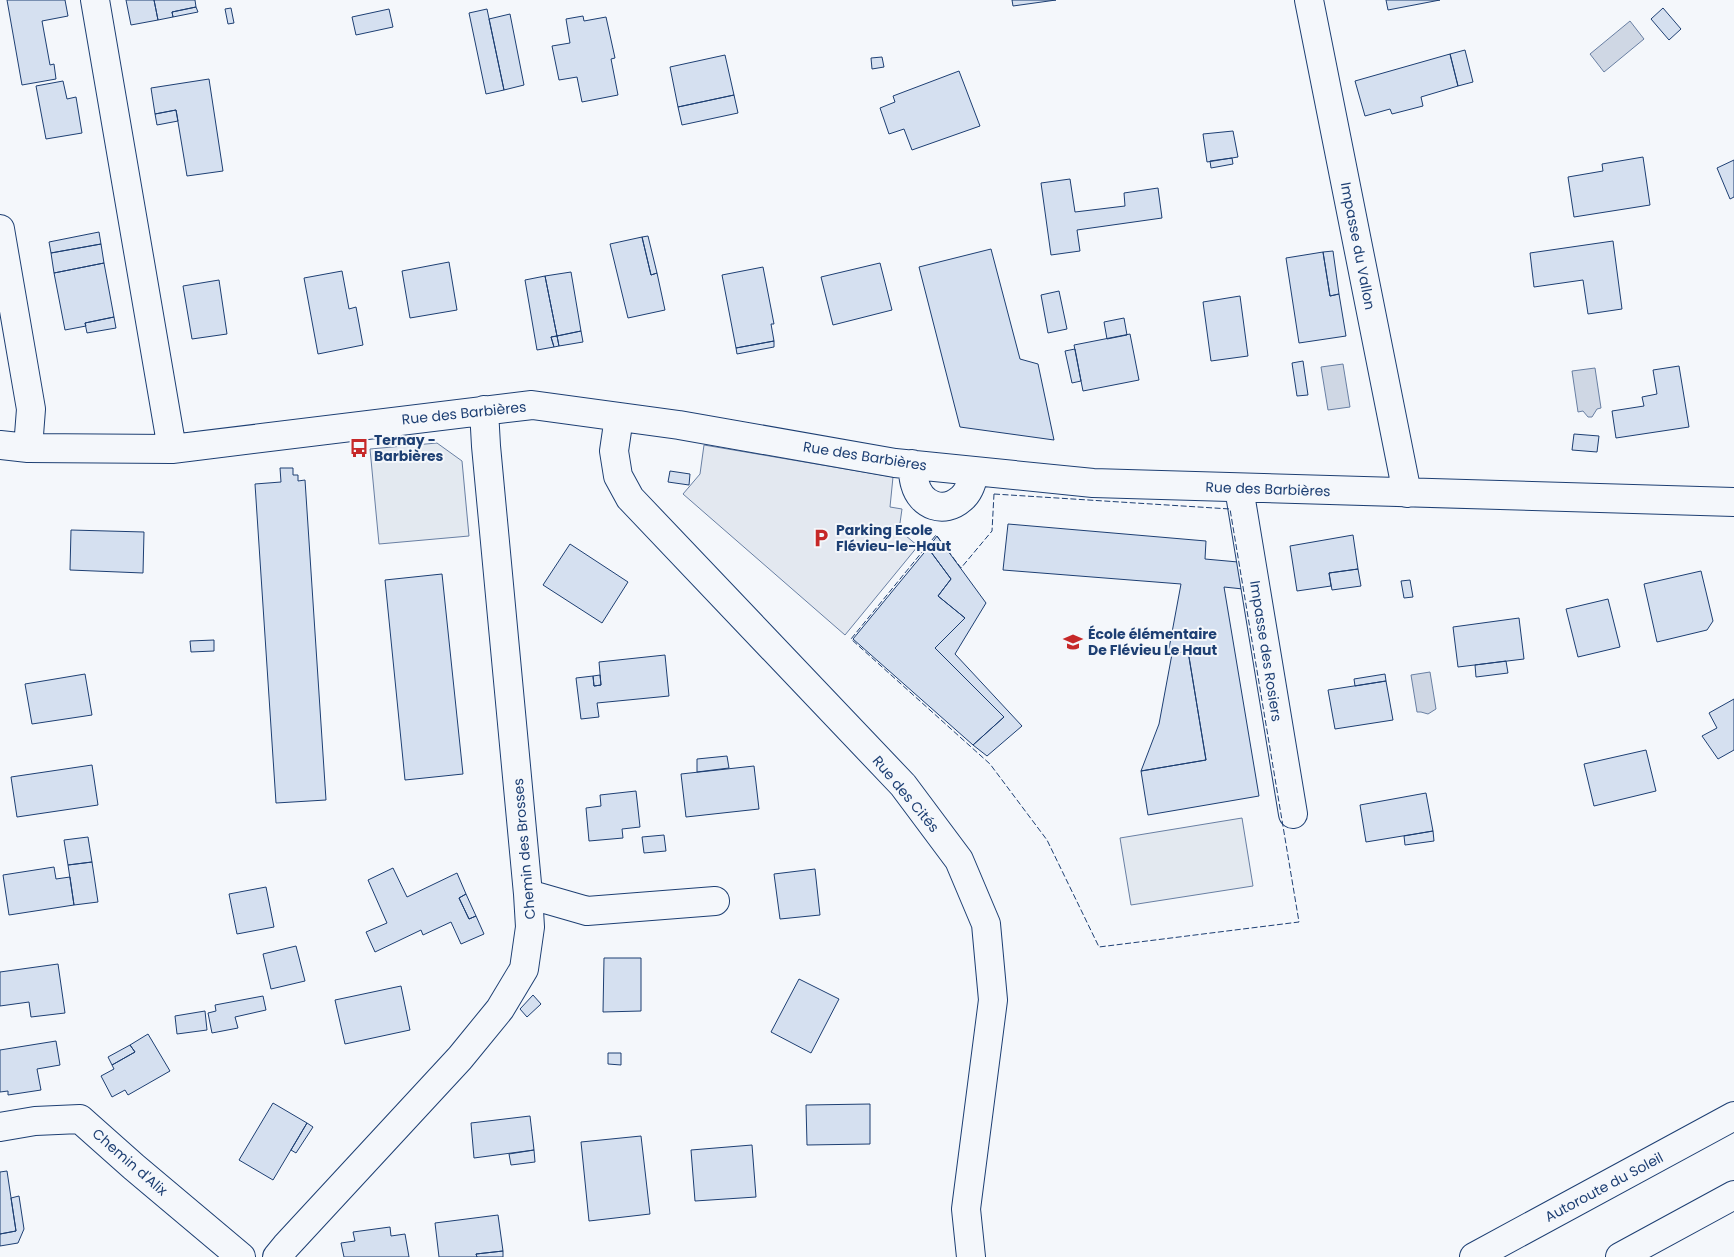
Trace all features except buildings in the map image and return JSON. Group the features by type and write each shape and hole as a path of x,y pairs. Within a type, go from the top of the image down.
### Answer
{"main road":[{"path":"95,0 172,449"},
{"name":"Impasse du Vallon","path":"1309,0 1407,492"},
{"path":"0,229 31,410 28,448"},
{"name":"Rue des Barbières","path":"0,445 28,448 172,449 532,405 679,425 912,464 1093,483 1734,502"},
{"name":"Chemin des Brosses","path":"277,1257 460,1058 500,1010 524,969 530,927 528,894 484,410"},
{"name":"Rue des Cités","path":"620,417 614,450 618,476 630,498 903,785 959,860 986,924 993,1000 966,1209 971,1257"},
{"path":"912,464 915,486 924,501 936,507 950,506 962,499 970,488 975,471"},
{"name":"Impasse des Rosiers","path":"1239,488 1293,814"},
{"path":"528,894 587,911 715,901"},
{"name":"Autoroute du Soleil","path":"1474,1257 1734,1116"},
{"name":"Chemin d'Alix","path":"0,1127 35,1121 80,1119 241,1257"},
{"path":"1620,1257 1734,1195"}],"shaded area":[{"path":"1630,21 1644,39 1604,72 1590,54"},
{"path":"1343,364 1350,407 1328,410 1321,367"},
{"path":"1595,368 1601,408 1597,409 1592,417 1588,417 1583,411 1578,412 1572,371"},
{"path":"437,443 462,461 469,536 379,544 370,449"},
{"name":"Parking Ecole Flévieu-le-Haut","path":"704,445 893,477 890,507 902,509 899,530 918,546 845,635 683,494 700,474"},
{"path":"1430,672 1436,709 1428,714 1417,712 1411,675"},
{"path":"1242,818 1253,886 1131,905 1120,838"}],"fence":[{"path":"994,494 1230,509 1299,922 1099,947 1047,840 990,764 851,639 936,535 961,568 992,531 994,494"}],"place":[{"name":"Ternay - Barbières","path":"359,448"},
{"name":"Parking Ecole Flévieu-le-Haut","path":"821,538"},
{"name":"École élémentaire De Flévieu Le Haut","path":"1073,642"}]}
